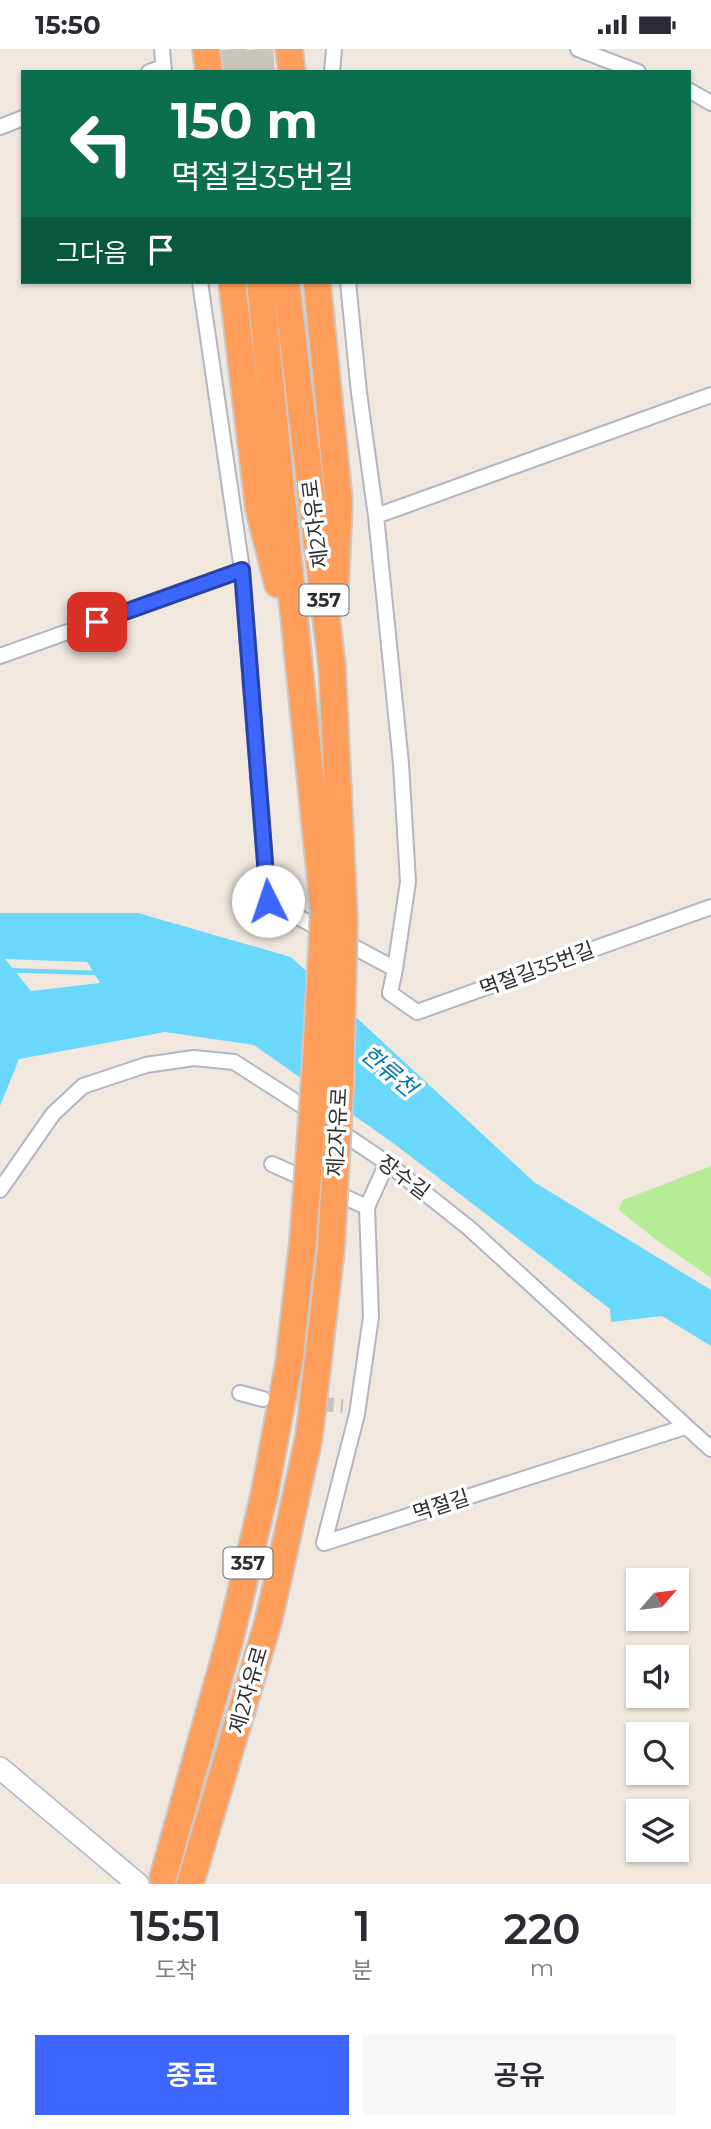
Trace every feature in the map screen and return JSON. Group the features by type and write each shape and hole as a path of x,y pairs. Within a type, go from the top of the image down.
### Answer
{"highway":[{"path":"206,49 209,70"},
{"path":"289,49 292,70"},
{"path":"232,284 259,509 301,677"},
{"path":"260,284 301,677 334,915"},
{"name":"제2자유로","path":"190,1884 269,1619 309,1437 331,1249 340,1087 334,915 332,666 286,284"},
{"path":"317,284 339,502 332,666"},
{"name":"제2자유로","path":"150,1881 230,1639 264,1496 289,1363 303,1242 315,1078 334,915"}],"street":[{"path":"159,70 162,49"},
{"path":"332,70 334,49"},
{"path":"578,49 633,70"},
{"path":"691,92 711,103"},
{"path":"0,127 21,119"},
{"path":"200,284 242,570 268,901 394,969 408,882 401,764 376,516 359,393 348,284"},
{"path":"376,516 711,394"},
{"path":"0,656 242,570"},
{"name":"멱절길35번길","path":"394,969 390,993 417,1012 711,907"},
{"name":"장수길","path":"0,1190 53,1114 83,1086 146,1065 194,1058 234,1062 387,1163 469,1228 711,1449"},
{"path":"343,1406 357,1414 370,1317 367,1207 387,1163"},
{"path":"272,1164 367,1207"},
{"path":"240,1394 263,1399"},
{"name":"멱절길","path":"357,1414 324,1543 685,1427"},
{"path":"0,1768 150,1881"}],"green space":[{"path":"711,1166 711,1278 619,1210 623,1200"}],"water":[{"path":"0,913 138,913 291,957 534,1182 711,1290 711,1346 662,1316 611,1322 610,1309 393,1143 254,1045 165,1032 19,1059 0,1106","holes":["5,959 87,962 100,983 31,991"]}],"waterway":[{"name":"한류천","path":"0,970 98,973"}],"tunnel":[{"path":"234,49 236,70"},
{"path":"260,49 262,70"},
{"path":"278,1400 343,1406"}],"route":[{"path":"97,622 242,570 268,901"}]}
